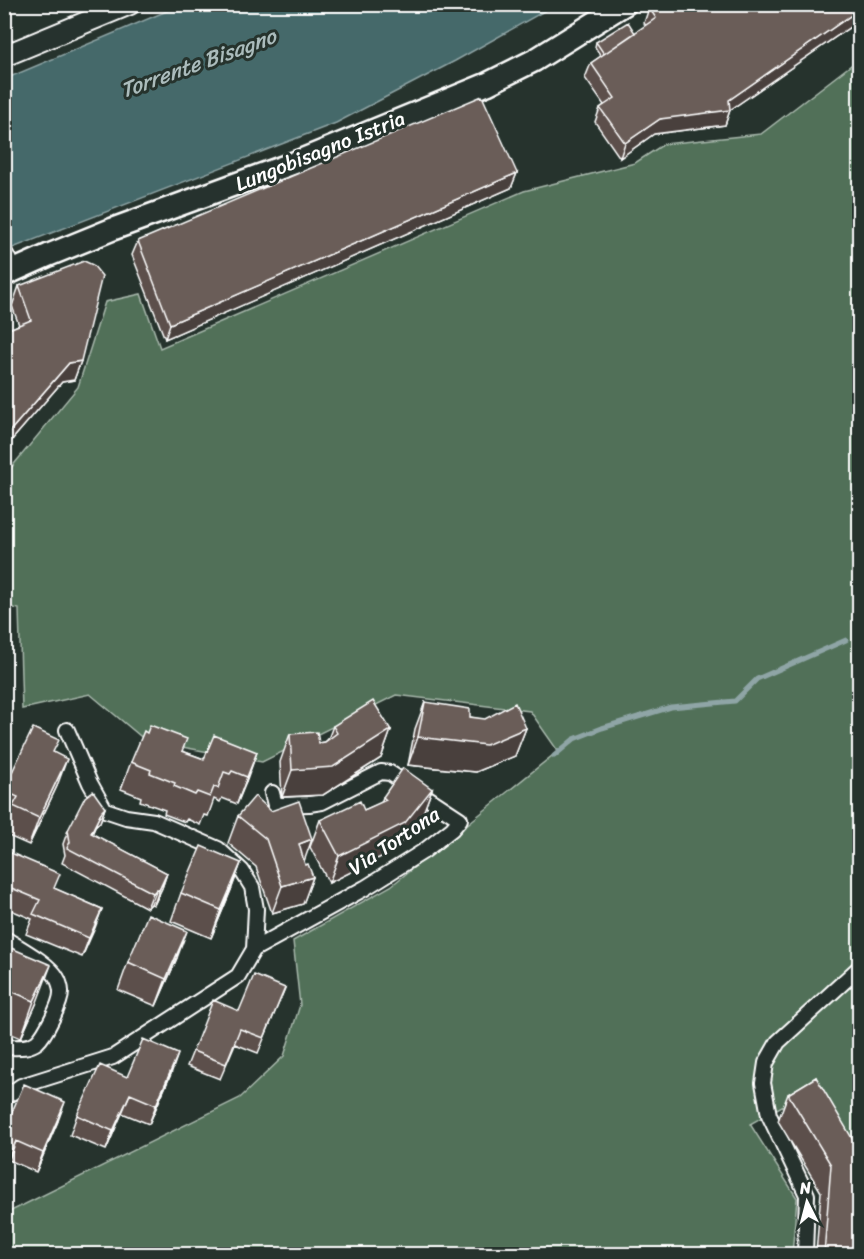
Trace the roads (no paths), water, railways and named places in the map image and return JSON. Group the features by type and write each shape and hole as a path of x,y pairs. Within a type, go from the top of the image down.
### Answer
{"main road":[{"path":"4,56 130,4"},
{"name":"Lungobisagno Istria","path":"6,272 113,229 299,161 487,84 535,60 625,4"}],"street":[{"path":"4,1098 21,1086 113,1057 238,976 254,949 256,909 252,887 242,871 218,849 154,821 126,818 105,810 90,783 67,730"},
{"name":"Via Tortona","path":"254,949 365,888 424,851 452,829 460,819 390,773 381,772 322,802 275,805 272,793"},
{"path":"4,938 52,971 58,979 61,991 49,1027 36,1043 26,1047 4,1047"},
{"path":"805,1254 807,1195 769,1115 763,1083 766,1063 778,1042 860,967"}],"water":[{"name":"Torrente Bisagno","path":"181,5 555,5 455,61 336,123 5,251 5,79"}],"waterway":[{"path":"554,756 574,739 671,707 735,701 757,679 846,640"}]}
